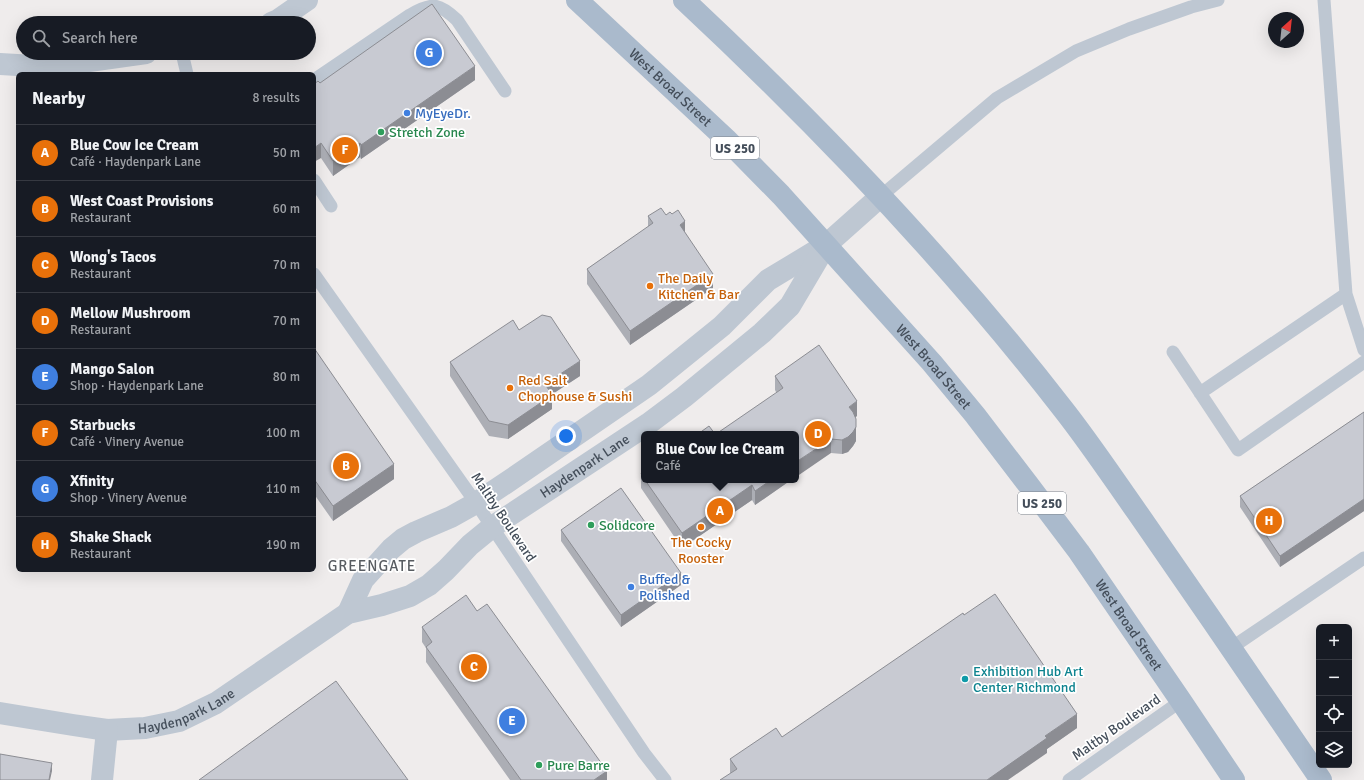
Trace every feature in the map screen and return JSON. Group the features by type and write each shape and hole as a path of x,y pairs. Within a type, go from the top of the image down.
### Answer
{"main road":[{"name":"West Broad Street","path":"578,0 726,139 781,195 932,363 975,415 1030,486 1078,552 1234,780"},
{"path":"684,0 752,64 881,196 978,306 1065,411 1231,648 1321,780"}],"street":[{"path":"284,16 307,0"},
{"path":"0,64 34,66 68,64 96,60"},
{"name":"Haydenpark Lane","path":"348,613 363,580 391,549 416,532 451,517 476,503 649,385 722,326 768,280 826,245 881,196"},
{"name":"Haydenpark Lane","path":"0,712 106,730 145,728 179,721 216,703 348,613 382,605 410,596 429,585 470,545 492,527 648,424 684,397 762,333 790,306 826,245"},
{"path":"102,780 106,730"}],"lane":[{"path":"881,196 997,98 1069,55 1129,28 1191,7 1218,0"},
{"path":"1324,0 1346,294 1364,350"},
{"path":"316,79 410,15 422,8 431,6 440,7 457,20 505,91"},
{"path":"184,60 187,72"},
{"path":"316,183 331,206"},
{"name":"Maltby Boulevard","path":"316,277 476,503 639,746 665,780"},
{"path":"1200,393 1346,294"},
{"path":"1173,352 1238,450 1364,362"},
{"path":"1231,648 1364,558"},
{"name":"Maltby Boulevard","path":"1069,780 1181,701"}],"building":[{"path":"432,4 475,66 361,145 360,143 333,161 321,143 316,147 316,82 318,81 320,83"},
{"name":"The Daily Kitchen & Bar","path":"661,208 666,215 670,212 672,214 678,210 685,221 680,225 713,274 630,331 587,269 653,223 648,216"},
{"name":"Red Salt Chophouse & Sushi","path":"542,315 551,317 580,361 545,384 552,395 508,425 489,421 450,362 513,320 519,330"},
{"path":"819,345 857,401 849,407 856,419 856,427 853,432 842,440 831,439 799,460 799,431 720,431 783,388 775,376"},
{"path":"316,351 394,464 333,506 316,482"},
{"path":"1364,412 1364,499 1280,556 1240,496"},
{"path":"709,426 713,431 702,431"},
{"path":"647,483 767,483 755,491 752,485 682,533"},
{"path":"621,488 681,573 621,615 561,530"},
{"name":"Exhibition Hub Art Center Richmond","path":"995,594 1077,714 1045,736 1047,738 987,780 720,780 737,769 730,759 776,728 782,737 963,613 964,615"},
{"path":"466,595 477,611 487,604 607,771 594,780 521,780 426,647 432,642 422,627"},
{"path":"336,681 408,780 199,780"},
{"path":"0,754 52,763 49,780 0,780"}],"place":[{"name":"Xfinity","path":"429,53"},
{"name":"MyEyeDr.","path":"407,113"},
{"name":"Stretch Zone","path":"381,132"},
{"name":"Starbucks","path":"345,150"},
{"name":"The Daily Kitchen & Bar","path":"650,286"},
{"name":"Red Salt Chophouse & Sushi","path":"510,388"},
{"name":"Mellow Mushroom","path":"818,434"},
{"name":"West Coast Provisions","path":"346,466"},
{"name":"Blue Cow Ice Cream","path":"720,511"},
{"name":"Shake Shack","path":"1269,521"},
{"name":"Solidcore","path":"591,525"},
{"name":"The Cocky Rooster","path":"701,527"},
{"name":"Buffed & Polished","path":"631,587"},
{"name":"Wong's Tacos","path":"474,667"},
{"name":"Exhibition Hub Art Center Richmond","path":"965,679"},
{"name":"Mango Salon","path":"512,721"},
{"name":"Pure Barre","path":"539,765"}],"district":[{"name":"GREENGATE","path":"372,566"}]}
